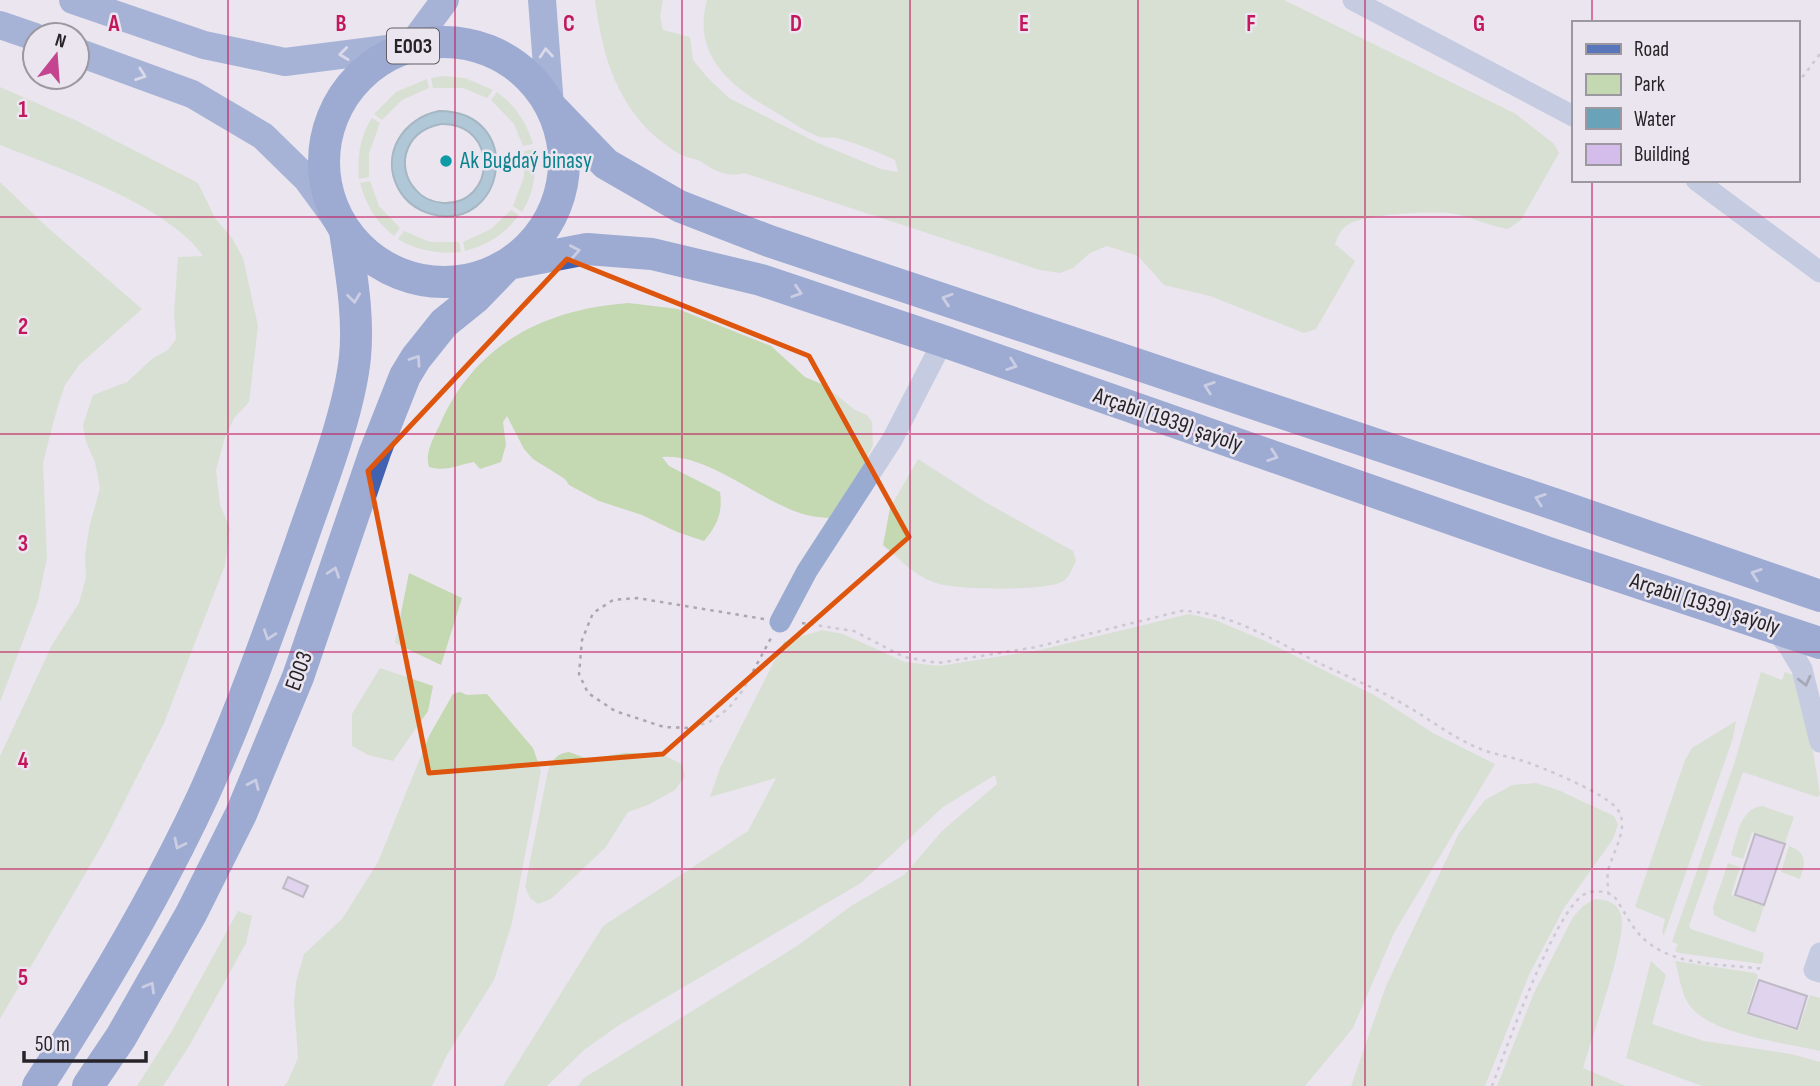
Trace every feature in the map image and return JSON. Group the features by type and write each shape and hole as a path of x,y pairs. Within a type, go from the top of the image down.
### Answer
{"highway":[{"name":"E003","path":"88,1086 121,1037 191,914 241,814 298,677 375,452 405,376 444,323 475,298 535,241 554,210 564,176 562,140 550,106 531,79 506,59 476,46 444,42 411,46 376,62 349,88 330,121 323,159 328,196 345,231 370,257 402,275 426,280 438,282 474,278 508,264"},
{"name":"Arçabil (1939) şaýoly","path":"550,106 606,164 679,206 717,221 1820,596"},
{"name":"E003","path":"38,1086 86,1014 155,892 202,797 260,660 316,499 355,360 356,316 345,231"},
{"name":"Arçabil (1939) şaýoly","path":"508,264 587,249 652,254 761,280 1546,552 1820,643"}],"main road":[{"path":"73,0 204,45 285,62 411,46 445,0"},
{"path":"542,0 550,106"},
{"path":"0,25 21,32"},
{"path":"91,57 192,94 262,136 307,179 345,231"}],"lane":[{"path":"1353,0 1572,115"},
{"path":"1699,182 1820,272"},
{"path":"780,622 807,571 892,440 943,341"},
{"path":"1773,627 1789,646 1802,669 1820,742"},
{"path":"1820,953 1814,970 1820,972"}],"path":[{"path":"1799,81 1820,54"},
{"path":"780,622 743,690 728,709 709,722 690,728 664,727 615,711 588,693 579,674 582,640 593,613 613,600 638,598 780,622 823,625 854,631 904,657 938,663 1036,647 1181,611 1196,610 1259,634 1377,691 1405,705 1455,737 1487,751 1540,767 1609,800 1620,811 1622,821 1608,873 1608,892"},
{"path":"1492,1086 1533,982 1565,917 1585,894 1598,891 1614,896 1643,939 1656,949 1682,959 1764,969"}],"highlighted area":[{"path":"567,259 809,356 909,537 663,754 429,773 368,471"}],"green space":[{"path":"595,0 663,0 660,16 663,30 690,37 693,60 729,98 818,143 881,169 898,172 895,160 847,141 813,135 745,93 731,81 711,54 705,38 707,0 1284,0 1516,114 1554,144 1559,153 1521,220 1508,229 1440,212 1385,215 1348,225 1335,244 1355,261 1316,329 1304,333 1210,296 1164,285 1138,256 1107,246 1090,253 1073,268 1060,273 1040,270 744,173 720,172 682,155 649,131 624,99 602,41"},
{"path":"431,78 465,78 493,90 487,98 463,88 433,88"},
{"path":"427,79 429,88 402,100 382,120 374,114 396,92"},
{"path":"0,87 75,120 198,183 215,218 232,238 243,258 258,326 249,402 234,418 225,437 216,470 220,505 230,528 225,565 164,723 105,840 0,1019 0,756 52,645 79,603 86,577 85,557 89,528 100,488 83,425 93,395 127,382 153,358 168,350 176,339 174,313 178,257 203,256 165,220 139,205 80,177 0,145"},
{"path":"497,92 520,115 533,144 523,146 514,124 491,100"},
{"path":"372,118 380,123 369,153 369,177 359,179 360,147"},
{"path":"534,149 534,182 522,212 513,206 524,177 524,151"},
{"path":"370,181 379,206 400,228 394,236 377,219 365,199 360,183"},
{"path":"0,182 47,227 142,309 79,365 65,385 43,462 47,558 38,601 0,702"},
{"path":"511,210 519,215 508,228 489,242 465,251 463,242 491,229"},
{"path":"404,231 430,242 459,242 461,252 444,253 421,249 398,239"},
{"path":"629,303 678,309 771,346 805,377 824,385 855,410 867,415 872,422 873,445 863,466 829,518 810,516 790,509 699,463 662,457 669,466 720,492 718,518 704,541 677,532 642,515 599,501 569,485 565,479 533,459 524,449 507,416 503,422 506,445 501,462 480,469 474,462 446,468 429,467 431,444 456,394 473,371 494,351 542,322 570,313"},
{"path":"918,459 985,502 1073,551 1076,561 1067,578 1042,587 962,587 936,583 908,567 883,545 890,508"},
{"path":"409,573 462,598 441,665 395,643"},
{"path":"1189,614 1215,620 1263,640 1376,696 1433,733 1495,764 1394,933 1353,1028 1305,1086 578,1086 584,1078 797,946 851,906 904,875 942,831 997,784 995,775 943,807 861,883 619,1025 584,1050 547,1086 503,1086 603,926 748,831 776,778 710,797 720,768 784,642 822,630 843,634 905,662 939,666 1040,650"},
{"path":"380,668 433,686 428,711 393,761 368,755 352,746 352,714"},
{"path":"1761,672 1782,680 1785,672 1793,675 1813,751 1820,795 1817,797 1743,772 1689,926 1691,929 1764,953 1762,964 1679,953 1675,951 1678,944 1672,942 1734,764"},
{"path":"460,692 467,695 487,694 533,748 541,771 512,923 494,980 447,1055 432,1086 284,1086 298,1058 294,1003 296,982 304,954 342,919 378,862 429,736 453,694"},
{"path":"1736,721 1733,738 1664,935 1662,933 1665,919 1635,907 1685,760 1692,748"},
{"path":"569,752 588,759 625,753 659,753 682,764 685,776 675,790 648,805 628,812 605,848 551,899 538,904 530,898 525,887 547,775 554,759"},
{"path":"1536,783 1558,790 1614,816 1618,824 1613,839 1564,908 1529,975 1485,1086 1351,1086 1386,986 1459,833 1485,800 1512,785"},
{"path":"1762,806 1794,817 1785,843 1752,832 1743,859 1731,855 1744,818 1755,808"},
{"path":"1789,846 1799,851 1804,859 1800,879 1781,872"},
{"path":"1728,863 1740,867 1731,895 1764,906 1755,933 1714,915 1713,907"},
{"path":"1595,899 1607,901 1617,907 1622,927 1608,989 1583,1068 1626,1086 1497,1086 1534,993 1573,917 1583,906"},
{"path":"238,911 252,916 246,943 188,1048 163,1086 137,1086 172,1031"},
{"path":"1651,961 1666,975 1652,1024 1704,1041 1791,1054 1820,1062 1820,1086 1702,1086 1626,1058"},
{"path":"1675,961 1755,973 1758,975 1746,1014 1798,1031 1810,995 1820,998 1820,1051 1748,1036 1712,1023 1688,1003"}],"water":[{"path":"439,111 467,116 485,130 494,149 496,170 489,190 476,206 456,215 431,214 416,207 401,193 393,175 394,150 399,139 415,121","holes":["441,124 460,127 474,136 482,149 484,164 481,179 473,192 461,200 435,202 421,195 412,185 405,164 408,148 417,135 430,127"]}],"building":[{"path":"1755,834 1785,844 1764,905 1735,895"},
{"path":"288,877 308,886 303,897 283,888"},
{"path":"1759,980 1807,996 1797,1029 1748,1013"}],"place":[{"name":"Ak Bugdaý binasy","path":"446,161"}]}
